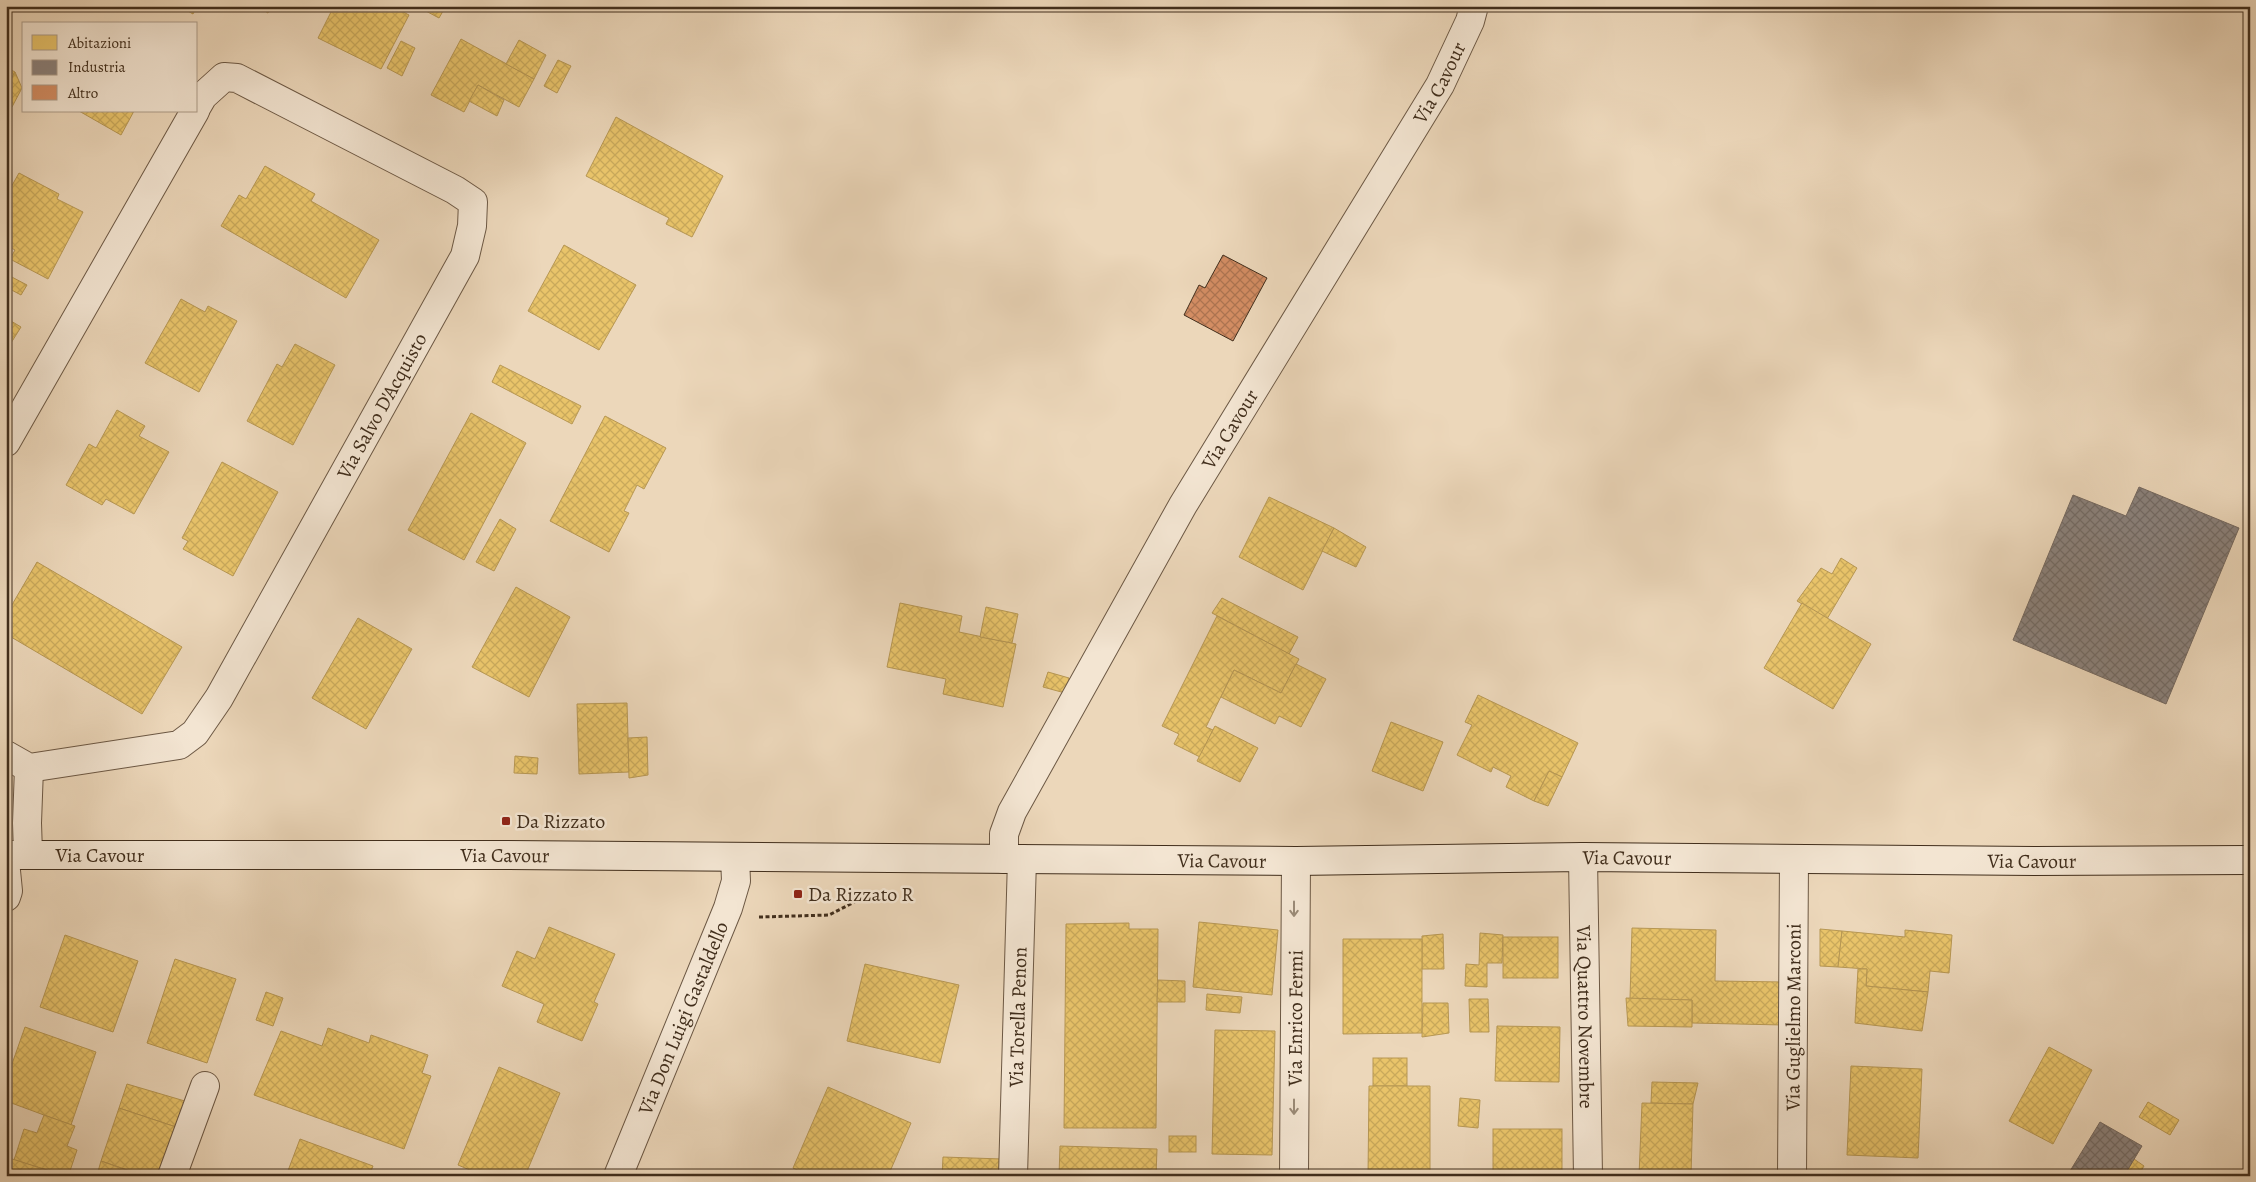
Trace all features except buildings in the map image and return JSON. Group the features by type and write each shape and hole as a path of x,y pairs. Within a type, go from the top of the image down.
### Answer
{"street":[{"name":"Via Cavour","path":"1013,859 1004,834 1012,812 1182,506 1440,85 1470,21 1474,6"},
{"name":"Via Salvo D'Acquisto","path":"29,768 179,745 195,733 219,698 465,256 472,226 473,202 454,190 238,78 224,77 203,96 198,105"},
{"name":"Via Salvo D'Acquisto","path":"6,442 194,112"},
{"path":"6,754 29,768 27,823 17,854"},
{"name":"Via Cavour","path":"17,854 1296,861 1583,857 1794,860 2250,860"},
{"name":"Via Don Luigi Gastaldello","path":"618,1176 728,908 736,881 735,857"},
{"name":"Via Quattro Novembre","path":"1583,857 1588,1176"},
{"name":"Via Torella Penon","path":"1013,859 1013,1176"},
{"name":"Via Guglielmo Marconi","path":"1792,1176 1794,860"},
{"name":"Via Enrico Fermi","path":"1294,1176 1296,861"},
{"path":"6,871 8,891 6,896"},
{"path":"172,1176 205,1086"}],"place":[{"name":"Da Rizzato","path":"506,821"},
{"name":"Da Rizzato R","path":"798,894"}]}
